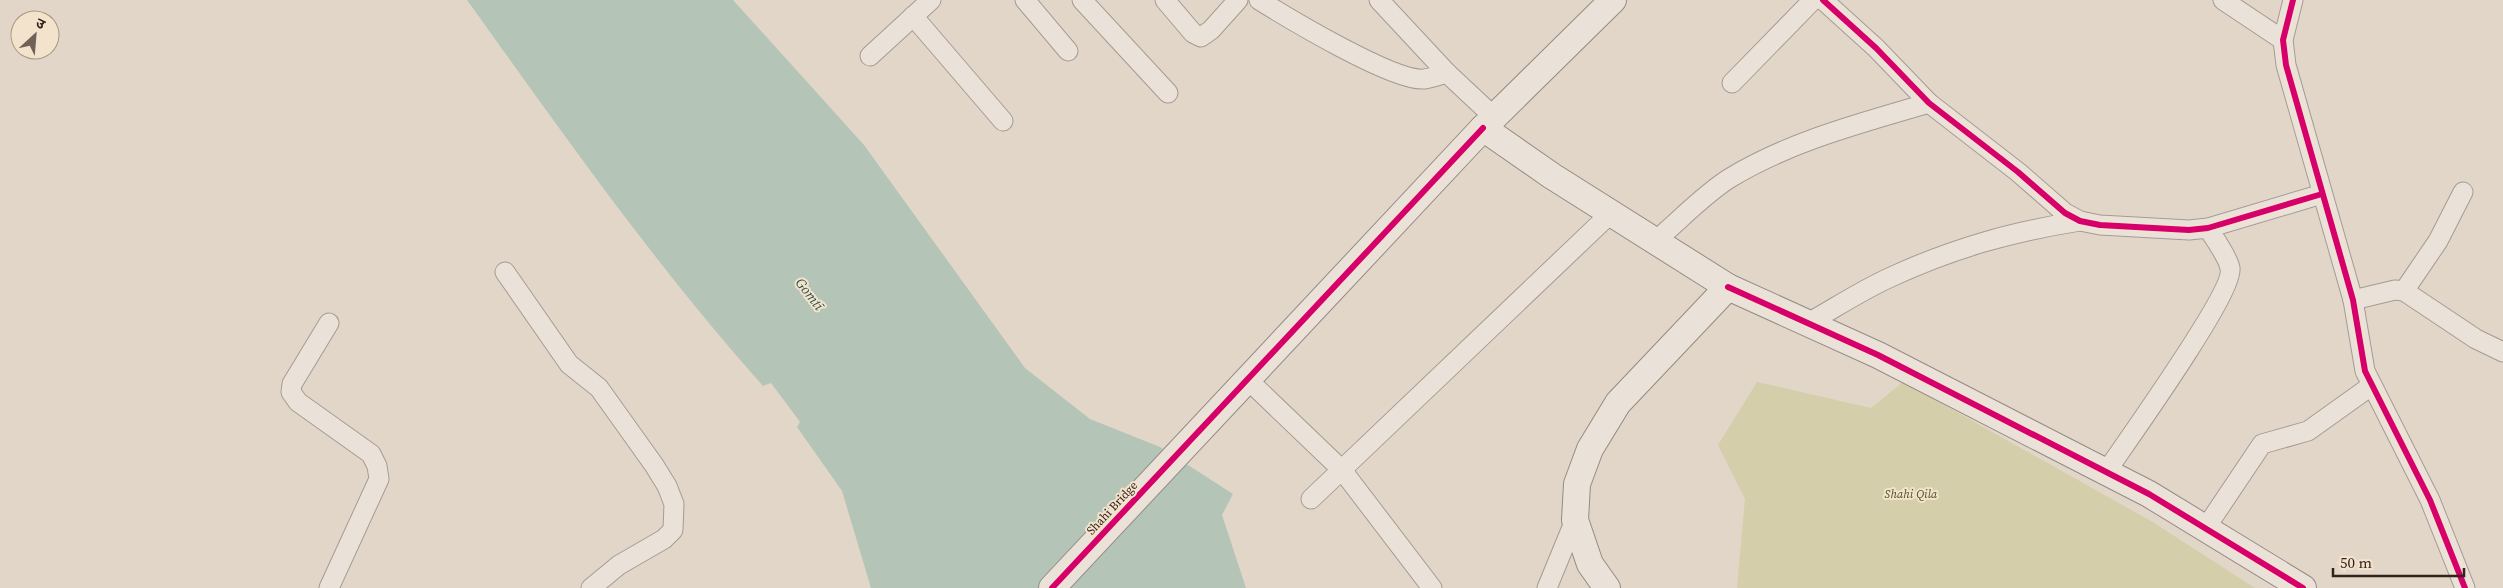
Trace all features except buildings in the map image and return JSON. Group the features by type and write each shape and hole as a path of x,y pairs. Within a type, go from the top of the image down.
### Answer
{"street":[{"path":"870,56 931,0"},
{"path":"1025,0 1068,51"},
{"path":"1082,0 1168,93"},
{"path":"1165,0 1193,33 1200,37 1211,30 1238,0"},
{"path":"1259,0 1315,34 1402,75 1423,79 1446,73"},
{"path":"1379,0 1488,122 1552,176 1610,214 1728,287 1878,355 2149,494 2303,588"},
{"name":"Shahi Bridge","path":"1052,588 1488,122 1613,0"},
{"path":"1732,84 1813,0"},
{"path":"1823,0 1876,48 1929,103 2018,172 2065,213 2080,221 2100,225 2189,230 2208,228 2322,194"},
{"path":"2223,0 2283,40"},
{"path":"2293,0 2283,40 2286,65 2353,300 2365,371 2430,500 2465,588"},
{"path":"913,16 1003,121"},
{"path":"1654,242 1728,180 1770,156 1833,132 1929,103"},
{"path":"2404,291 2438,241 2462,192"},
{"path":"1311,499 1610,214"},
{"path":"1808,323 1890,277 1977,242 2022,230 2080,221"},
{"path":"2106,472 2186,356 2227,285 2230,268 2208,228"},
{"path":"505,272 569,364 576,371 591,380 604,396 654,465 667,486 674,504 673,530 664,539 619,565 591,588"},
{"path":"1547,588 1575,520 1577,484 1590,448 1618,403 1728,287"},
{"path":"2353,300 2395,290 2404,291 2476,339 2503,352"},
{"path":"329,588 379,479 377,466 370,454 298,402 291,392 292,384 330,323"},
{"path":"1247,379 1342,470 1432,588"},
{"path":"2206,529 2262,444 2308,431 2371,386"},
{"path":"1575,520 1590,564 1607,588"}],"green space":[{"name":"Shahi Qila","path":"1757,382 1871,408 1903,382 2151,521 2255,588 1737,588 1745,499 1718,445"}],"water":[{"name":"Gomtī","path":"467,0 733,0 864,145 1025,368 1090,419 1160,447 1233,494 1222,515 1246,588 871,588 842,491 797,427 800,422 771,383 763,386 684,293 610,197"}],"cycle path":[{"path":"1823,0 1876,48 1929,103 2018,172 2065,213 2080,221 2100,225 2189,230 2208,228 2322,194"},
{"path":"2293,0 2283,40 2286,65 2353,300 2365,371 2430,500 2465,588"},
{"path":"1052,588 1483,128"},
{"path":"1728,287 1878,355 2149,494 2303,588"}]}
